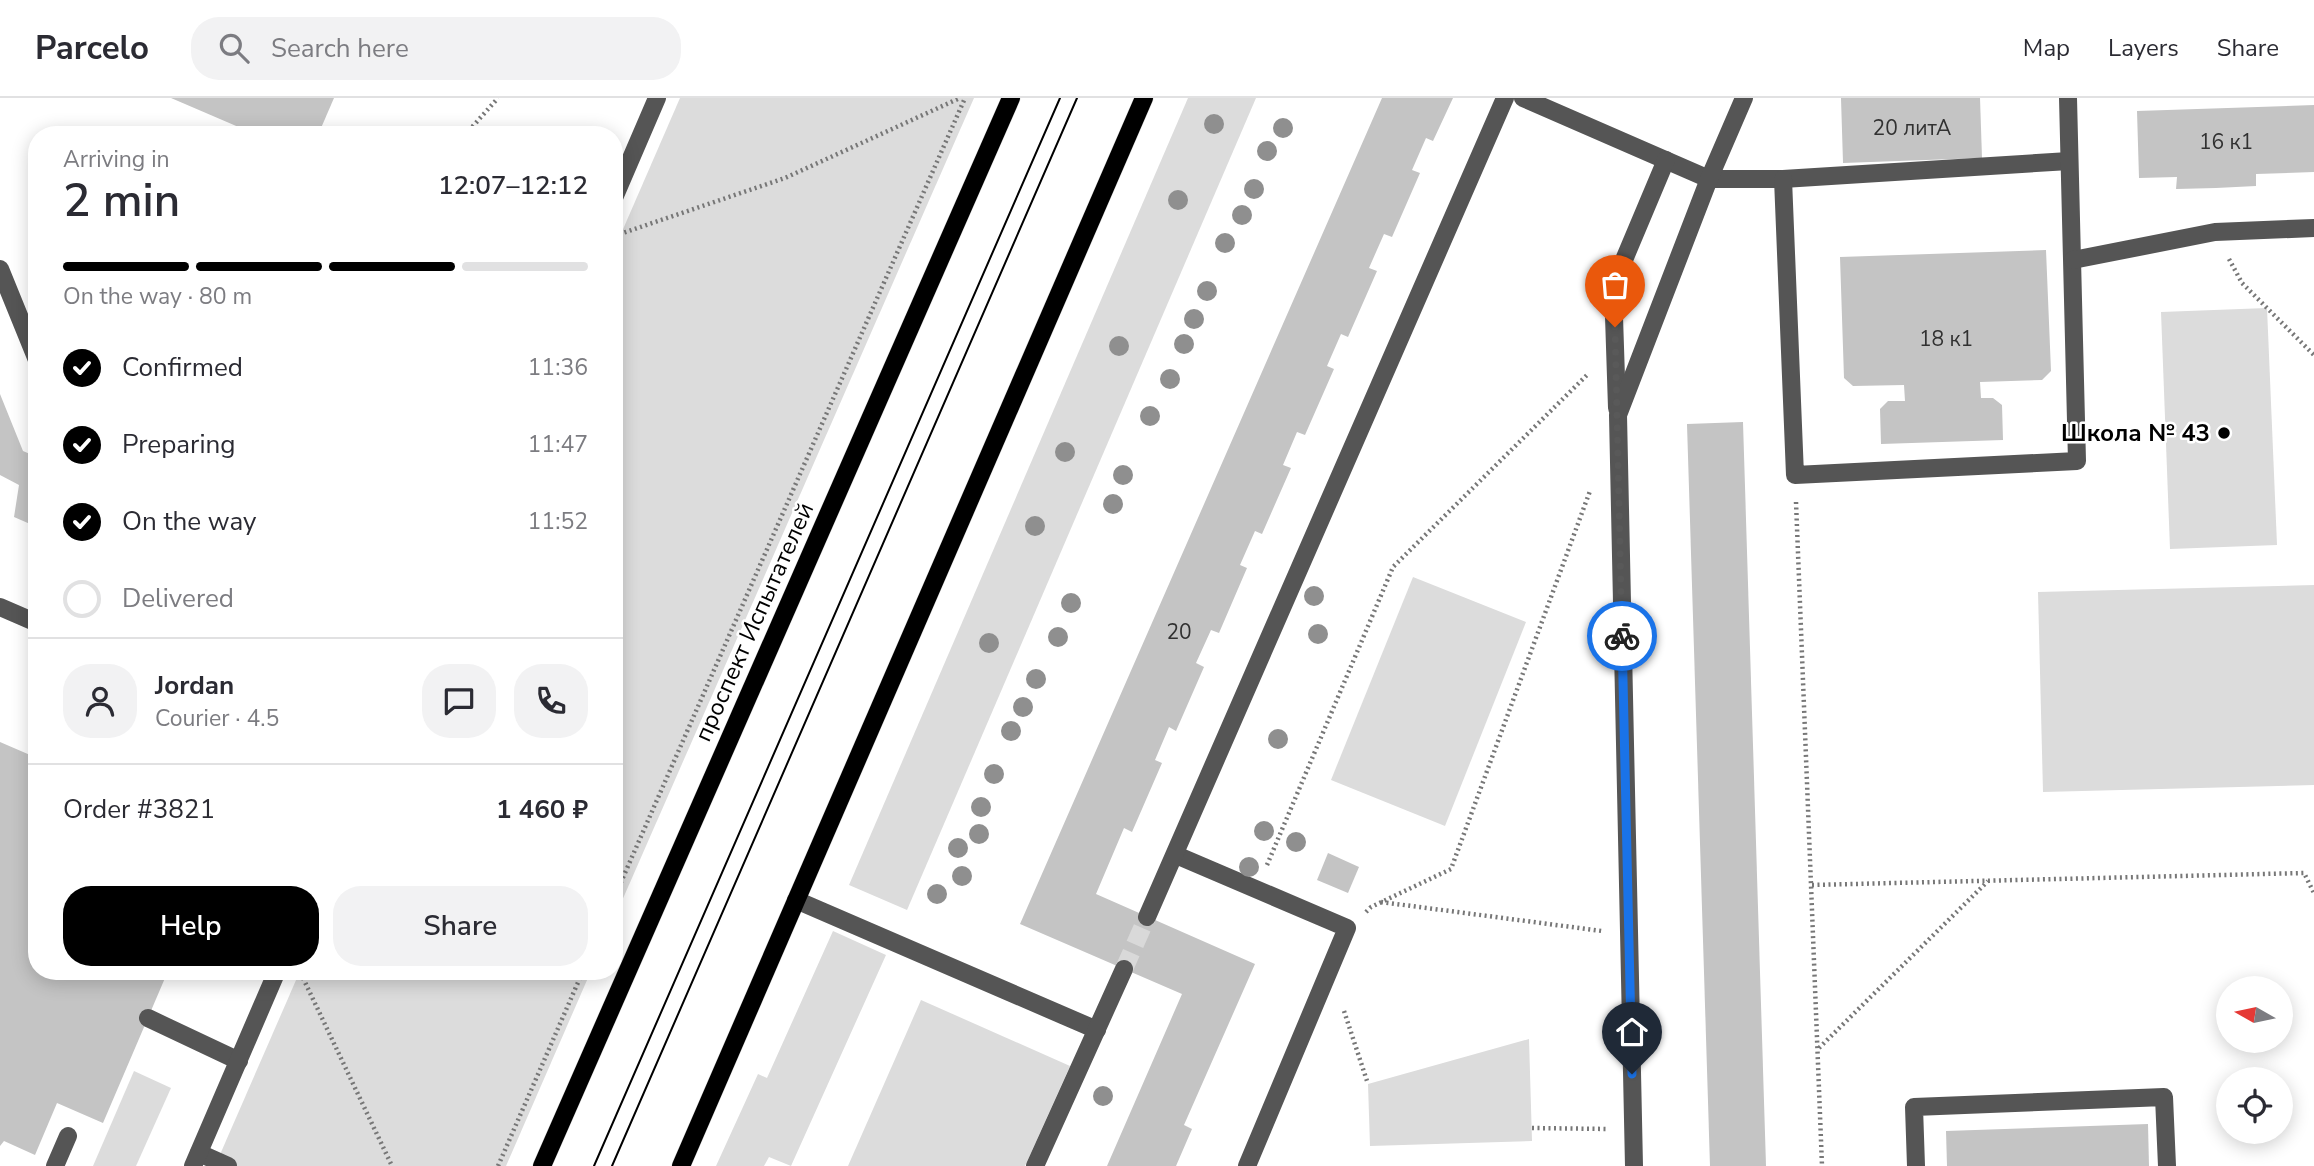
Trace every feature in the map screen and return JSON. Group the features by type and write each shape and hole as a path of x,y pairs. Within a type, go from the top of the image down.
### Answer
{"main road":[{"name":"проспект Испытателей","path":"542,1166 1011,98"},
{"path":"681,1166 1144,98"}],"street":[{"path":"623,177 657,98"},
{"path":"1147,917 1505,98"},
{"path":"1523,98 1709,178 1783,180 2069,161"},
{"path":"1618,415 1709,178 1744,98"},
{"path":"1783,180 1795,475 2077,461 2068,98"},
{"path":"1634,1166 1613,286 1666,160"},
{"path":"2073,260 2215,232 2314,229"},
{"path":"0,269 28,338"},
{"path":"0,607 28,619"},
{"path":"1175,855 1347,928 1247,1166"},
{"path":"796,900 1097,1030"},
{"path":"1035,1166 1124,969"},
{"path":"228,1166 196,1159 274,980"},
{"path":"148,1017 239,1060"},
{"path":"1916,1166 1914,1107 2164,1097 2167,1166"},
{"path":"55,1166 68,1136"}],"path":[{"path":"473,126 498,98"},
{"path":"623,233 785,178 963,98"},
{"path":"623,877 963,98"},
{"path":"2215,232 2242,284 2314,355"},
{"path":"1256,890 1393,566 1616,348"},
{"path":"1795,475 1822,1166"},
{"path":"1347,928 1350,930 1371,907 1451,869 1594,481"},
{"path":"1812,885 2304,873 2314,893"},
{"path":"1818,1049 1988,881"},
{"path":"1380,902 1629,934"},
{"path":"1330,971 1368,1084"},
{"path":"304,980 392,1166"},
{"path":"498,1166 579,980"},
{"path":"1532,1128 1633,1129"}],"shaded area":[{"path":"680,98 974,98 623,898 623,229"},
{"path":"1188,98 1256,98 907,910 849,885"},
{"path":"2267,308 2277,545 2170,549 2161,312"},
{"path":"1413,577 1526,622 1445,826 1331,780"},
{"path":"2314,585 2314,785 2043,792 2038,592"},
{"path":"833,931 886,955 791,1166 769,1157 764,1166 716,1166 758,1074 767,1078"},
{"path":"296,980 587,980 506,1166 215,1166"},
{"path":"921,1000 1070,1066 1025,1166 848,1166"},
{"path":"1529,1039 1532,1141 1370,1146 1368,1084"},
{"path":"134,1071 171,1088 136,1166 93,1166"}],"building":[{"path":"171,98 334,98 322,126 236,126"},
{"path":"1382,98 1453,98 1433,141 1426,138 1412,170 1420,173 1392,237 1384,234 1369,268 1377,271 1348,337 1341,334 1327,366 1334,369 1305,435 1297,432 1283,465 1291,468 1262,534 1255,531 1240,565 1247,568 1219,633 1211,630 1196,663 1204,667 1176,731 1169,727 1155,760 1162,763 1132,832 1124,828 1096,894 1255,964 1184,1125 1192,1129 1176,1166 1107,1166 1182,994 1020,924"},
{"path":"1841,98 1980,98 1982,158 1843,163"},
{"path":"2314,105 2314,172 2256,174 2256,186 2216,188 2176,189 2177,177 2139,178 2137,111"},
{"path":"2046,250 2051,371 2042,380 1980,382 1981,398 1993,398 2002,405 2003,440 1881,444 1880,409 1888,401 1905,401 1904,385 1853,386 1844,378 1840,257"},
{"path":"0,394 23,451 28,453 28,523 14,517 19,485 0,475"},
{"path":"1743,422 1766,1166 1710,1166 1687,424"},
{"path":"0,742 28,754 28,980 164,980 103,1123 57,1103 35,1155 4,1141 0,1146"},
{"path":"1328,853 1359,867 1348,893 1317,880"},
{"path":"2148,1124 2149,1166 1947,1166 1946,1131"}],"tunnel":[{"path":"1124,969 1147,917"}],"tram line":[{"path":"594,1166 1060,98"},
{"path":"612,1166 1077,98"}],"way so far":[{"path":"1615,327 1622,636"}],"place":[{"name":"Школа № 43","path":"2224,433"}],"route":[{"path":"1622,636 1632,1074"}]}
